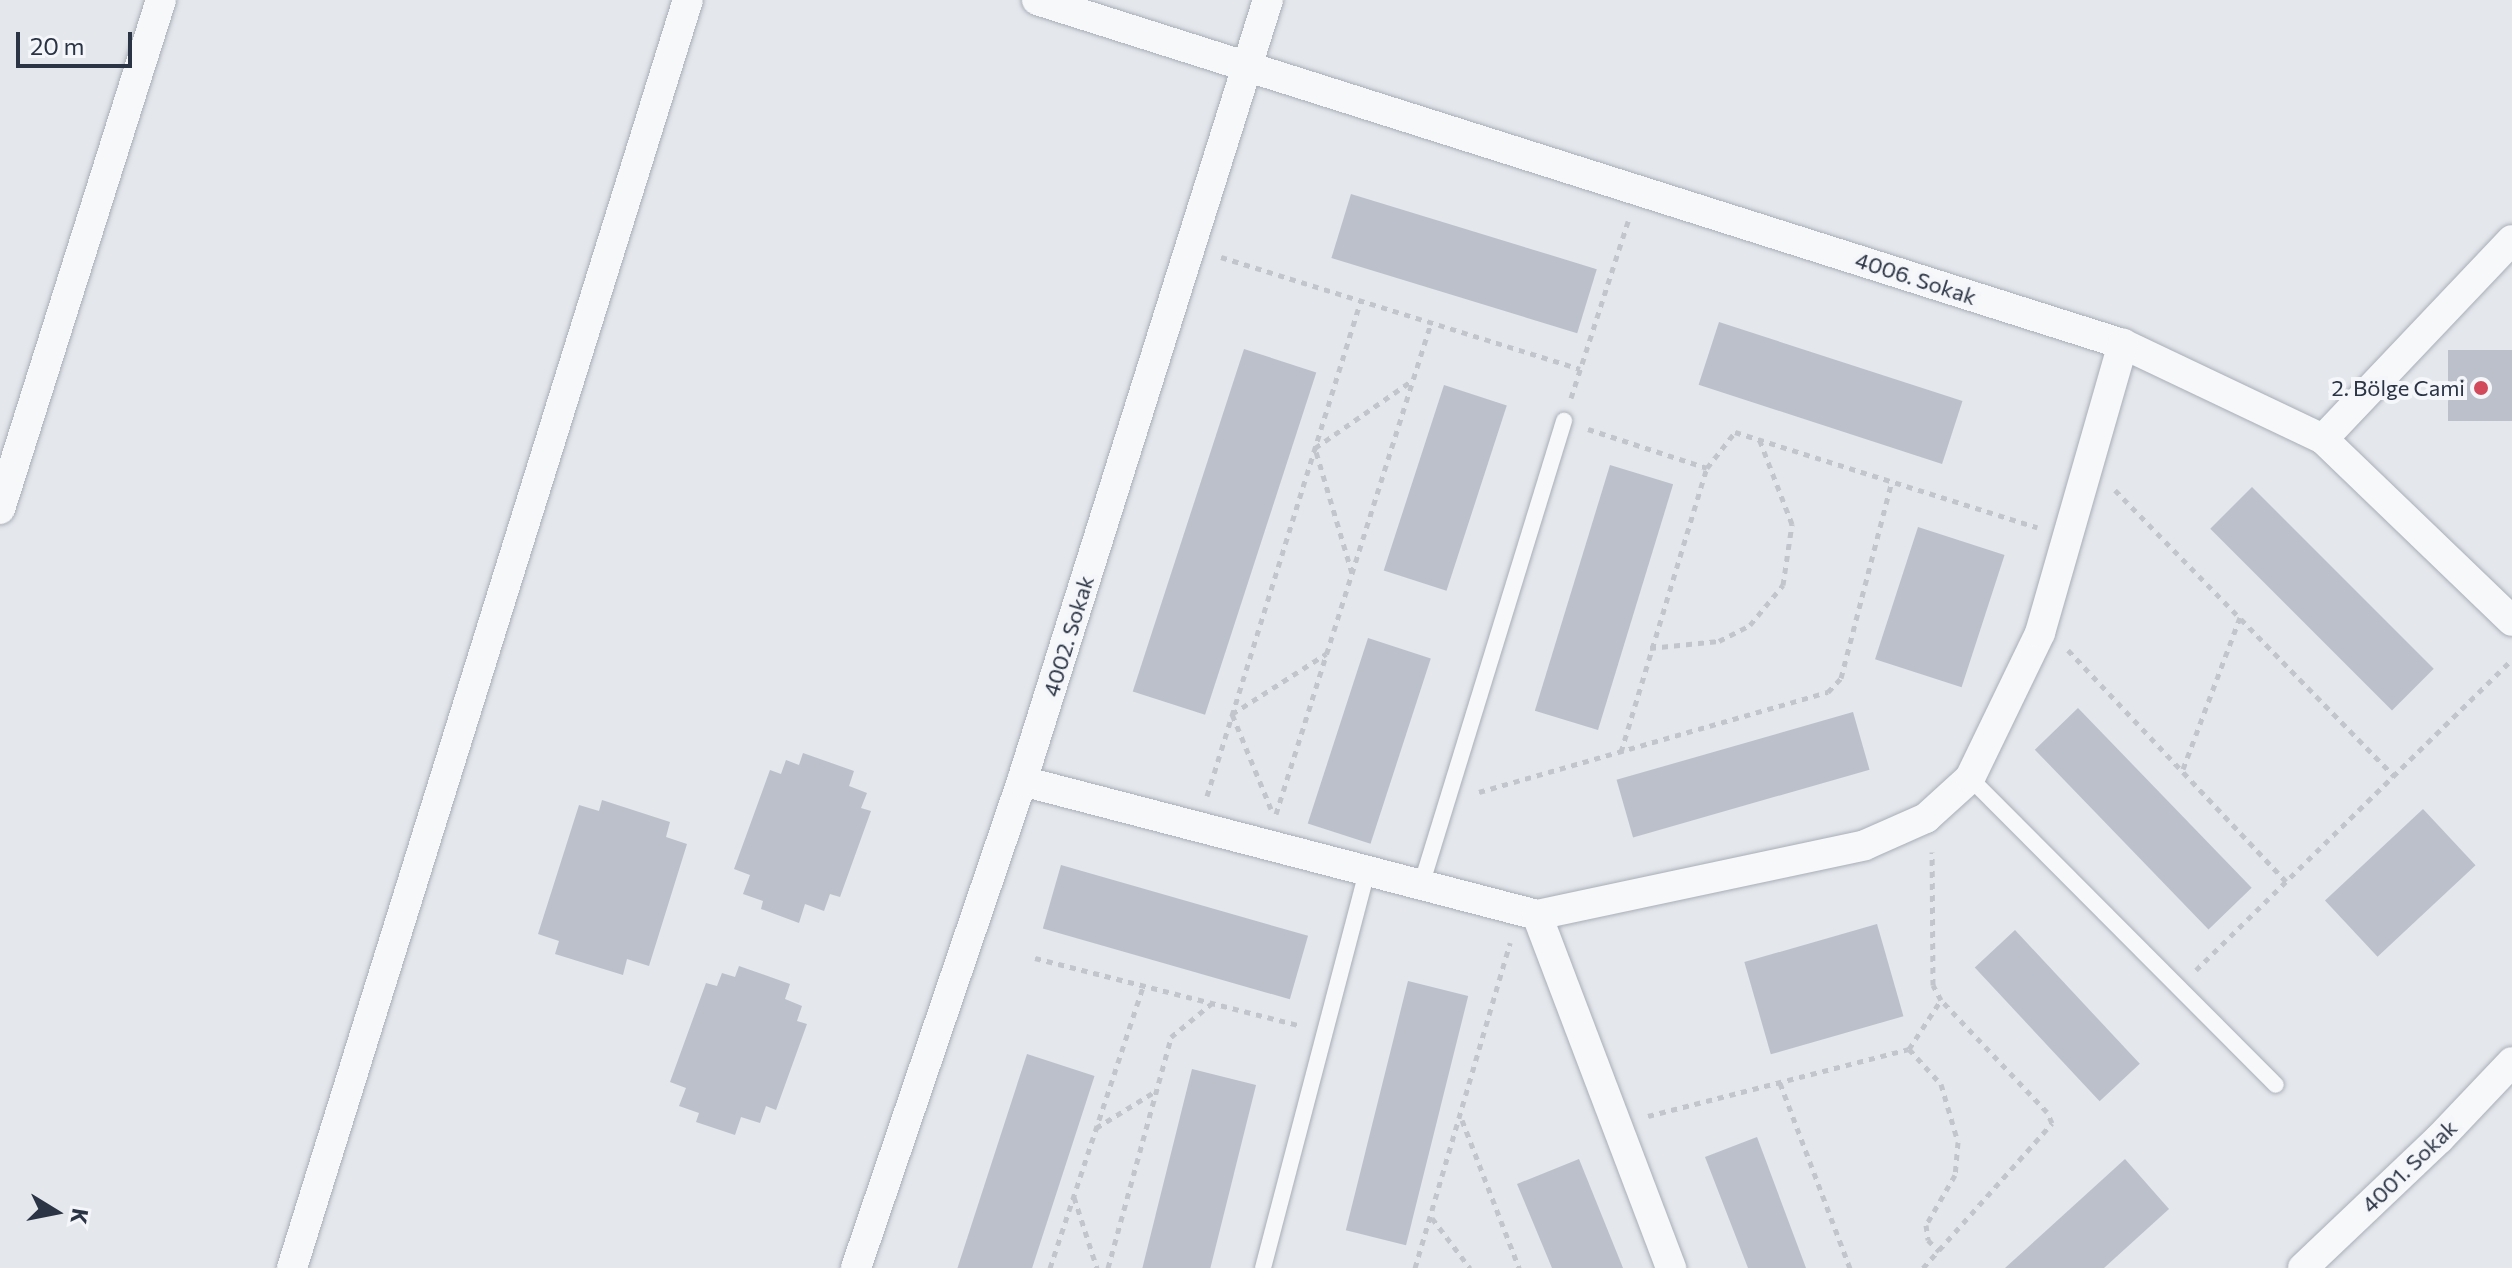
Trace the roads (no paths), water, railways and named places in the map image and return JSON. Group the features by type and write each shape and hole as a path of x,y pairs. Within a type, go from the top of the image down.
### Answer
{"street":[{"path":"0,509 161,0"},
{"path":"292,1268 688,0"},
{"name":"4006. Sokak","path":"1037,0 2123,344 2323,439 2512,621"},
{"name":"4002. Sokak","path":"856,1268 1022,781 1268,0"},
{"path":"2323,439 2512,240"},
{"path":"1022,781 1420,889 1528,913 1570,912 1865,845 1926,818 1970,778 2040,633 2123,344"},
{"path":"1528,913 1616,1123 1671,1268"},
{"name":"4001. Sokak","path":"2303,1268 2439,1139 2512,1062"}],"lane":[{"path":"1420,889 1564,421"},
{"path":"1970,778 2276,1085"},
{"path":"1263,1268 1366,874"}],"place":[{"name":"2. Bölge Cami","path":"2481,388"}]}
